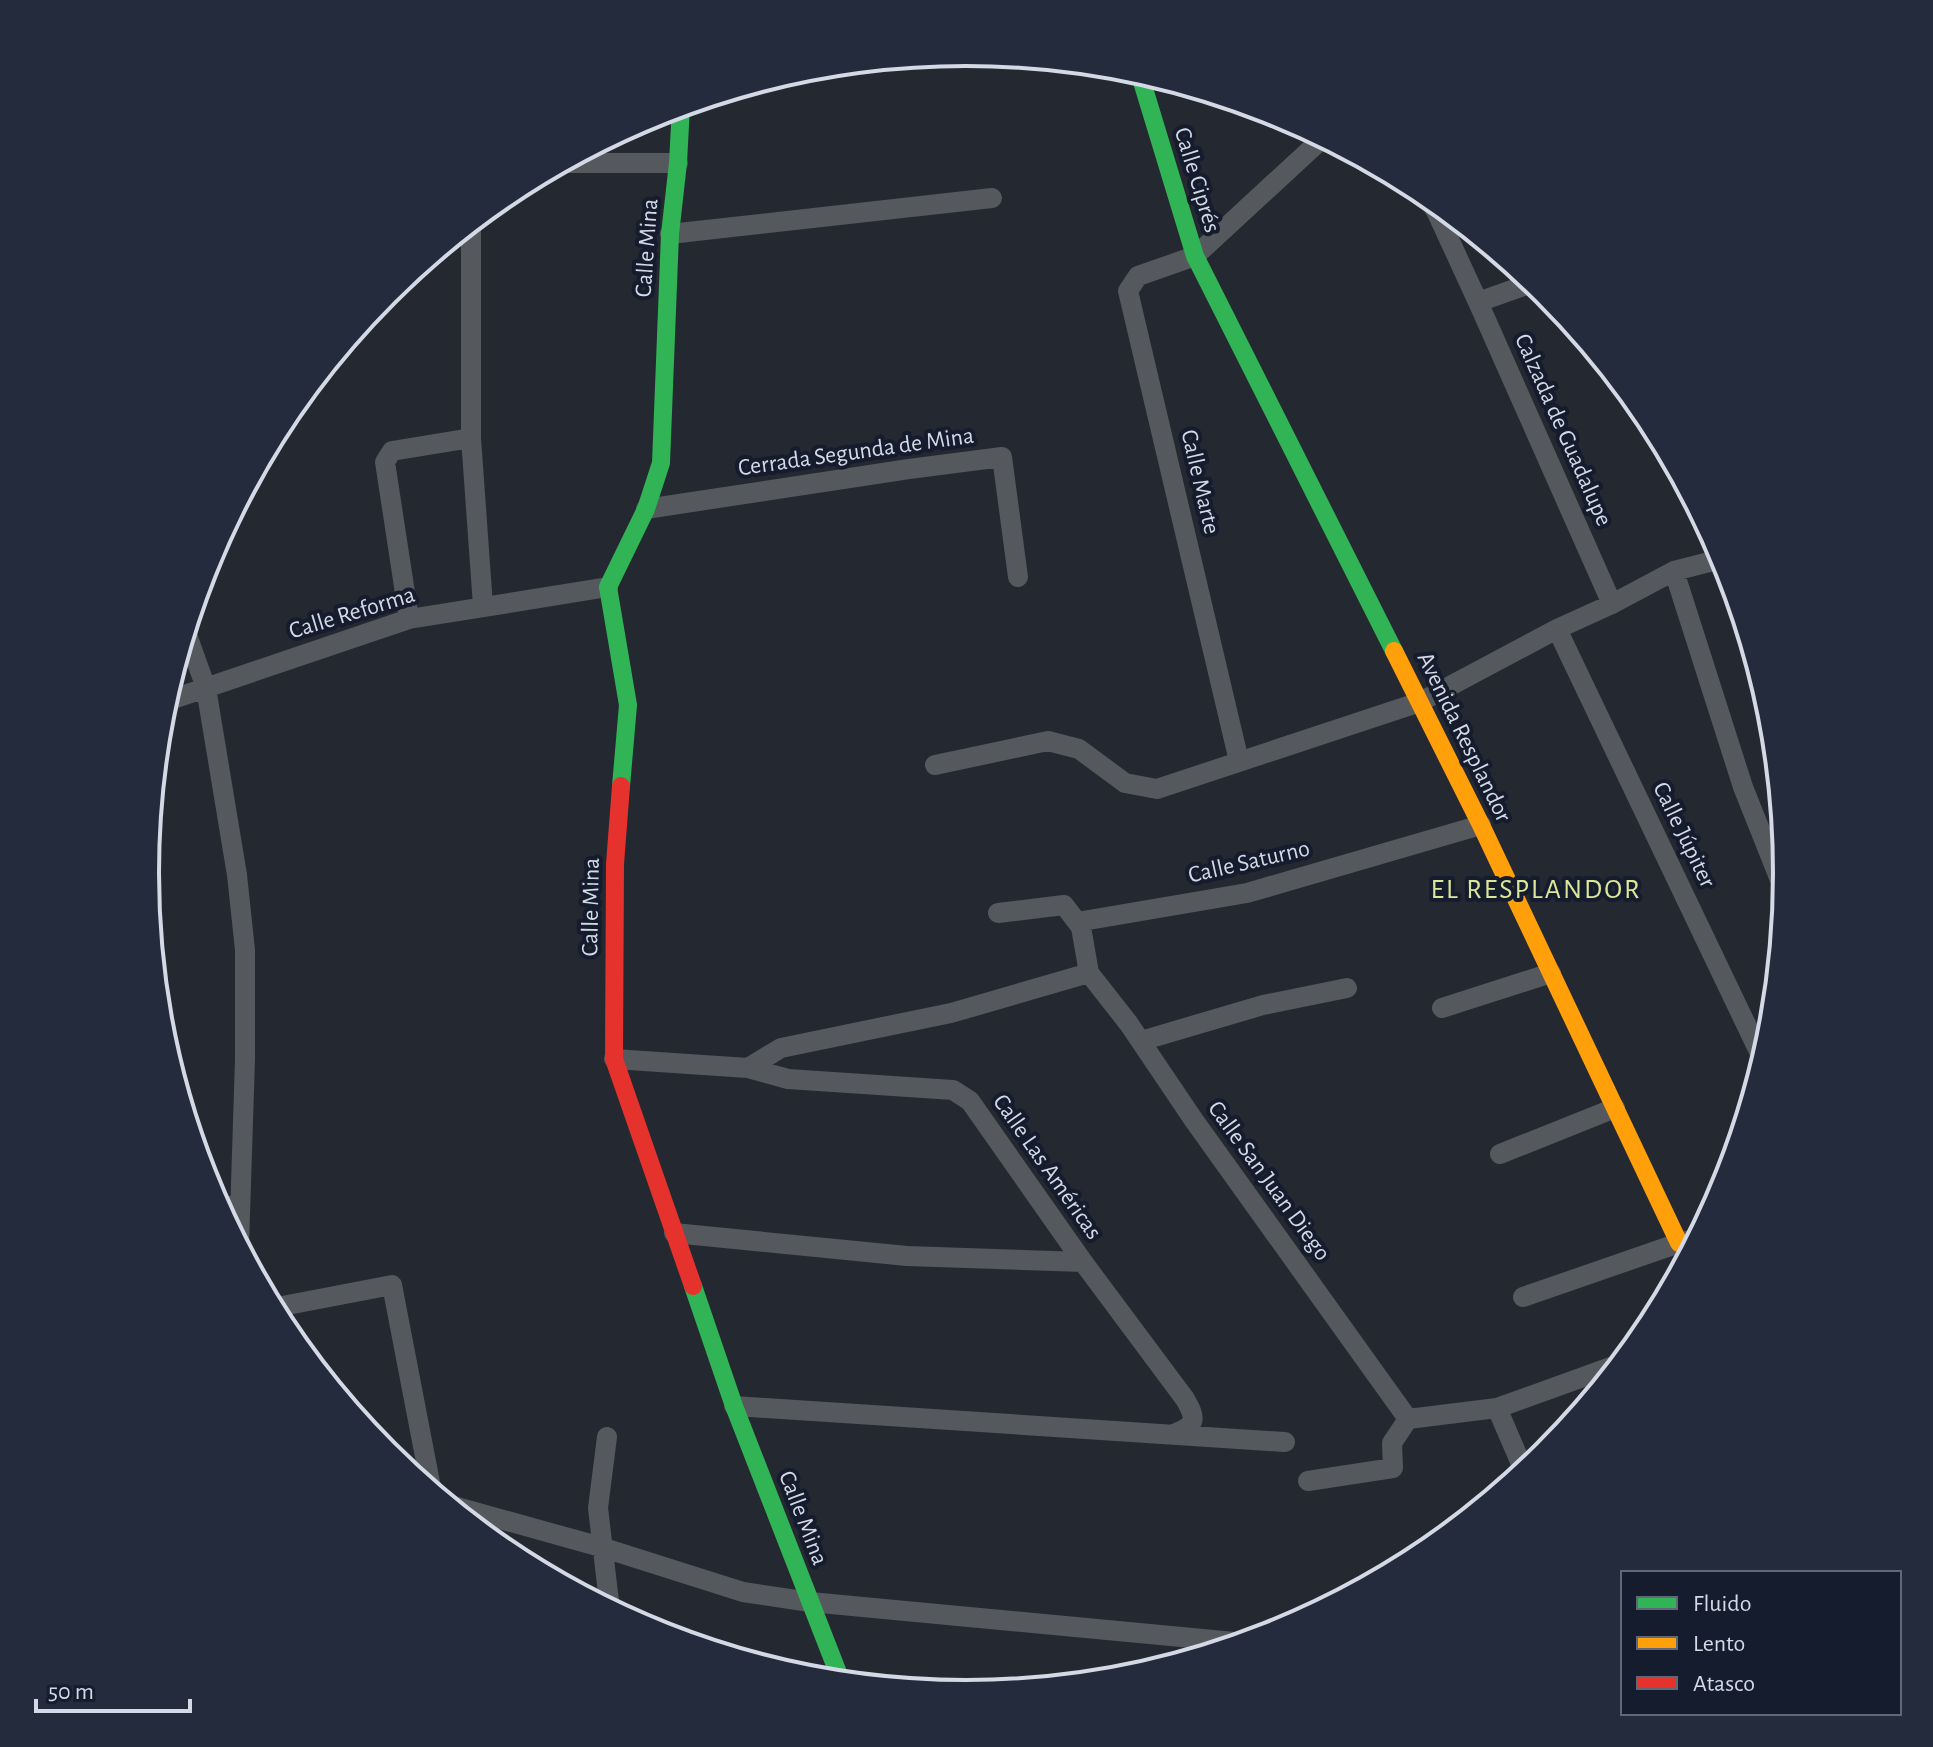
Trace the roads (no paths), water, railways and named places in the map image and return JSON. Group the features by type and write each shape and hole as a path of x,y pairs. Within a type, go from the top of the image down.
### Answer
{"street":[{"name":"Calle Ciprés","path":"1143,87 1195,256"},
{"name":"Calle Mina","path":"680,119 670,234 661,463 646,509 608,587 628,705 615,864 614,1059 734,1406 837,1670"},
{"path":"1195,256 1315,145"},
{"path":"583,163 678,163"},
{"path":"670,234 992,198"},
{"name":"Calzada de Guadalupe","path":"1447,225 1612,604"},
{"path":"471,236 471,438 483,606"},
{"name":"Avenida Resplandor","path":"1195,256 1481,825 1615,1108 1687,1238"},
{"name":"Calle Marte","path":"1195,256 1138,276 1128,291 1239,761"},
{"path":"1478,302 1521,287"},
{"path":"409,619 385,462 392,451 471,438"},
{"name":"Cerrada Segunda de Mina","path":"646,509 1002,457 1018,577"},
{"path":"935,765 1048,741 1079,749 1125,783 1157,789 1420,702 1674,571 1712,561"},
{"path":"1674,571 1743,787 1774,864"},
{"name":"Calle Reforma","path":"180,697 409,619 608,587"},
{"name":"Calle Júpiter","path":"1557,629 1755,1043"},
{"path":"192,648 206,688 237,875 245,950 245,1059 229,1203"},
{"name":"Calle Saturno","path":"1077,922 1247,893 1481,825"},
{"path":"748,1068 781,1048 951,1013 1089,973 1081,927 1064,905 998,913"},
{"name":"Calle San Juan Diego","path":"1089,973 1141,1041 1193,1119 1408,1419"},
{"path":"1442,1008 1551,973"},
{"path":"1141,1041 1263,1005 1347,988"},
{"name":"Calle Las Américas","path":"614,1059 748,1068 788,1079 953,1090 970,1101 1191,1408 1192,1423 1189,1428 1176,1433"},
{"path":"1500,1154 1615,1108"},
{"path":"674,1233 907,1256 1083,1262"},
{"path":"1523,1297 1685,1242"},
{"path":"285,1306 392,1285 429,1476"},
{"path":"1308,1481 1393,1468 1392,1443 1408,1419 1497,1408 1603,1370"},
{"path":"734,1406 1285,1442"},
{"path":"1497,1408 1520,1461"},
{"path":"607,1437 598,1508 608,1598"},
{"path":"471,1511 601,1547 743,1592 810,1602 1218,1640"}],"district":[{"name":"EL RESPLANDOR","path":"1536,890"}]}
